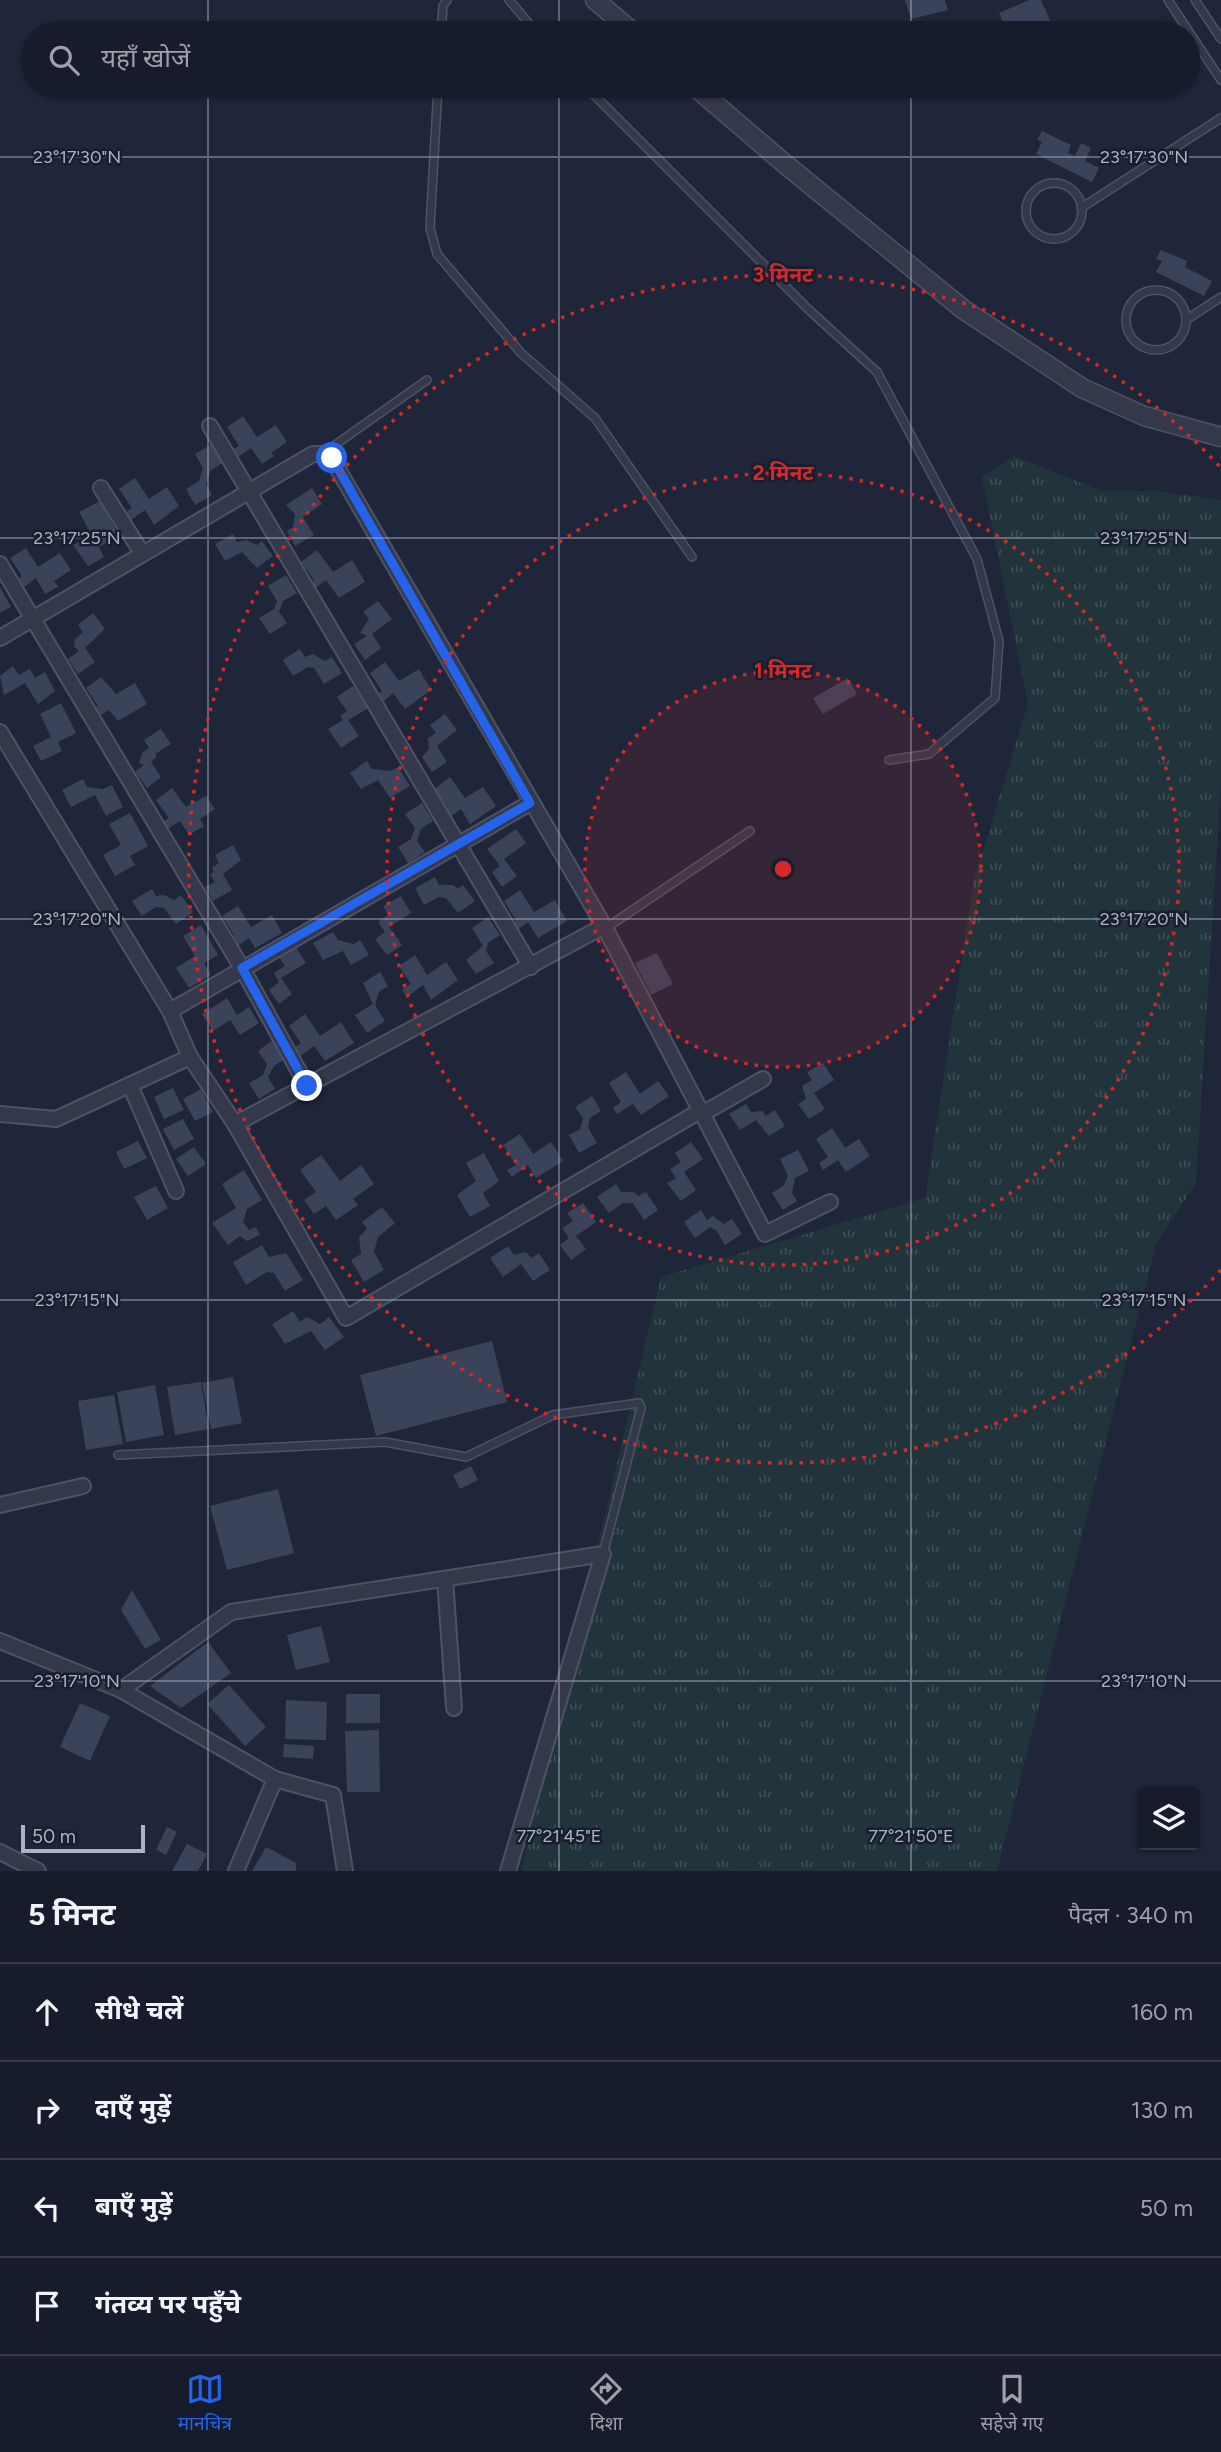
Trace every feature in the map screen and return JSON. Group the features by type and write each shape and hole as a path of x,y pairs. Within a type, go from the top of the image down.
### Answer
{"street":[{"path":"595,0 620,21"},
{"path":"708,98 785,164 986,324 1082,388 1143,416 1221,437"},
{"path":"210,426 531,968"},
{"path":"0,638 248,491 313,454 324,452 332,458 605,928 765,1234 830,1202"},
{"path":"101,488 142,553"},
{"path":"0,564 31,621 242,968 307,1086"},
{"path":"0,732 170,1011 190,1057 235,1124 346,1318 763,1079"},
{"path":"170,1011 530,803"},
{"path":"235,1124 605,928"},
{"path":"0,1114 56,1119 190,1057"},
{"path":"130,1085 176,1191"},
{"path":"0,1505 83,1486"},
{"path":"121,1690 231,1612 603,1554 508,1871"},
{"path":"445,1579 454,1708"},
{"path":"0,1641 121,1690 275,1779 333,1795 345,1871"},
{"path":"236,1871 275,1779"},
{"path":"6,1861 38,1871"}],"lane":[{"path":"442,21 443,6 447,0"},
{"path":"509,0 527,21"},
{"path":"1168,0 1182,21"},
{"path":"1195,0 1221,40"},
{"path":"1200,48 1221,80"},
{"path":"437,98 430,228 437,254 521,353 601,426 692,557"},
{"path":"597,98 808,309 877,372 972,546 999,641 995,698 991,705 929,754 889,760"},
{"path":"1081,208 1221,118"},
{"path":"1054,183 1074,192 1081,208 1080,223 1073,232 1053,239 1033,231 1025,210 1034,191 1054,183"},
{"path":"1186,320 1181,303 1172,295 1150,291 1131,304 1126,327 1139,346 1162,350 1181,337 1186,320 1221,297"},
{"path":"324,452 427,380"},
{"path":"605,928 750,831"},
{"path":"118,1455 385,1442 466,1457 553,1415 639,1403 642,1408 603,1554"}],"green space":[{"path":"1014,456 1101,491 1156,491 1221,500 1221,783 1196,1183 1156,1244 997,1871 521,1871 661,1277 925,1198 974,880 1028,704 982,477"}],"building":[{"path":"905,0 945,0 948,10 911,19"},
{"path":"1029,0 1041,0 1050,21 1003,21 999,13"},
{"path":"1042,131 1071,145 1068,153 1075,156 1081,143 1091,148 1085,161 1099,168 1092,182 1036,154 1042,142 1037,140"},
{"path":"1161,250 1187,261 1185,267 1212,281 1204,296 1156,272 1162,261 1156,259"},
{"path":"243,416 257,437 276,425 287,442 271,453 274,456 262,464 251,448 235,459 230,451 239,446 227,427"},
{"path":"212,444 223,463 211,470 206,484 212,495 195,505 186,489 199,481 203,468 195,454"},
{"path":"135,478 149,499 167,487 179,506 154,525 145,510 128,522 123,514 132,508 119,489"},
{"path":"312,488 322,504 303,517 314,535 295,546 287,531 293,527 295,514 286,505"},
{"path":"100,501 119,536 99,547 104,557 88,566 73,545 92,535 79,512"},
{"path":"233,534 237,542 246,540 257,545 262,541 273,556 257,568 242,552 225,561 215,544"},
{"path":"26,548 38,567 60,553 71,570 54,581 58,587 45,594 36,578 20,590 14,582 22,576 10,558"},
{"path":"317,550 333,572 352,560 365,582 339,598 326,580 310,592 305,586 314,580 301,562"},
{"path":"286,575 297,593 283,601 279,612 287,623 270,634 259,618 274,609 277,601 268,586"},
{"path":"0,587 11,607 0,613"},
{"path":"378,601 392,619 372,634 381,648 365,660 354,644 367,636 360,633 369,619 363,612"},
{"path":"93,613 105,629 85,648 95,662 78,674 68,659 79,651 74,647 75,639 83,632 78,625"},
{"path":"300,649 305,657 313,654 325,661 332,657 342,673 324,684 314,668 308,667 293,676 283,660"},
{"path":"385,662 399,681 419,669 431,690 405,709 393,693 380,705 374,698 382,691 370,673"},
{"path":"13,666 19,675 30,669 35,678 45,672 55,691 38,704 25,683 4,695 0,676"},
{"path":"101,677 116,694 135,683 147,704 118,721 109,710 94,719 89,712 98,706 86,688"},
{"path":"848,678 857,694 823,714 813,698"},
{"path":"353,686 369,708 348,720 359,736 341,748 328,729 343,720 340,716 347,711 337,697"},
{"path":"61,703 76,733 58,742 62,751 41,761 33,746 51,737 40,714"},
{"path":"445,714 457,730 437,746 447,762 432,772 422,757 429,749 428,738 436,733 430,725"},
{"path":"161,729 171,744 155,754 157,756 151,762 161,777 147,788 135,772 144,765 139,763 142,753 149,748 144,740"},
{"path":"367,761 372,769 391,771 398,767 410,786 390,798 378,780 361,789 350,773"},
{"path":"450,777 465,798 483,787 496,806 470,824 461,809 444,821 440,812 447,807 434,789"},
{"path":"83,779 87,787 103,789 112,785 123,807 106,816 95,795 71,807 62,790"},
{"path":"172,788 186,807 206,796 215,809 200,819 204,826 189,835 180,821 164,831 159,823 169,818 156,800"},
{"path":"422,803 433,821 421,829 417,841 425,852 408,863 398,847 411,839 415,828 405,814"},
{"path":"130,813 148,846 130,856 135,865 115,876 103,855 121,845 109,824"},
{"path":"516,829 526,843 504,859 517,876 502,887 492,872 500,866 487,849"},
{"path":"233,845 241,860 223,874 232,890 213,901 205,887 215,882 210,874 214,872 212,868 219,863 215,855"},
{"path":"435,877 439,885 453,885 458,889 463,885 475,901 458,913 446,898 439,897 424,905 415,888"},
{"path":"152,889 156,896 164,895 174,900 181,895 193,912 176,924 164,908 156,907 142,916 132,901"},
{"path":"520,890 534,912 555,900 567,921 538,938 528,922 513,933 508,926 516,920 504,901"},
{"path":"401,896 411,913 389,927 402,945 387,955 375,939 385,932 378,922 388,915 383,906"},
{"path":"238,906 251,927 272,915 282,933 255,948 249,938 233,949 226,942 234,935 222,916"},
{"path":"488,917 500,935 488,943 486,951 494,963 476,974 466,960 483,946 472,928"},
{"path":"201,925 218,955 204,963 211,975 189,988 176,968 195,956 183,936"},
{"path":"333,932 338,940 354,944 360,940 369,955 351,965 343,951 323,960 313,943"},
{"path":"295,946 306,963 281,978 292,994 279,1004 269,990 279,982 274,973 285,966 278,956"},
{"path":"657,953 673,984 651,995 635,963"},
{"path":"415,955 427,975 446,962 458,980 431,1000 423,985 407,997 402,990 411,984 399,966"},
{"path":"380,972 388,986 379,992 375,1005 385,1021 367,1033 355,1015 373,1004 363,983"},
{"path":"227,998 237,1015 249,1007 259,1023 240,1035 230,1020 213,1031 202,1014"},
{"path":"305,1014 320,1036 341,1022 354,1043 325,1061 314,1046 299,1057 292,1050 301,1043 289,1026"},
{"path":"273,1040 286,1058 274,1066 268,1077 275,1089 259,1099 249,1083 263,1075 267,1064 258,1051"},
{"path":"823,1063 834,1080 814,1093 825,1109 809,1119 798,1104 806,1099 802,1086 812,1080 807,1072"},
{"path":"626,1072 640,1094 658,1081 669,1096 641,1115 633,1104 617,1114 613,1108 621,1102 609,1083"},
{"path":"173,1088 184,1110 164,1119 154,1097"},
{"path":"201,1089 213,1112 195,1121 183,1099"},
{"path":"592,1096 601,1111 590,1118 588,1127 597,1143 579,1153 569,1135 580,1129 583,1118 575,1107"},
{"path":"746,1104 751,1112 762,1111 766,1116 775,1110 785,1126 769,1136 756,1120 740,1130 729,1114"},
{"path":"183,1119 194,1139 174,1150 163,1129"},
{"path":"832,1128 845,1148 859,1139 870,1156 846,1172 838,1160 823,1170 819,1163 828,1157 816,1139"},
{"path":"520,1134 533,1154 551,1142 563,1161 536,1178 528,1165 512,1177 507,1170 516,1165 503,1145"},
{"path":"138,1141 147,1158 124,1169 116,1152"},
{"path":"691,1142 703,1159 684,1172 696,1190 681,1201 667,1183 676,1178 670,1169 681,1162 675,1153"},
{"path":"194,1147 206,1164 188,1176 176,1159"},
{"path":"798,1150 809,1171 795,1178 792,1193 797,1201 783,1210 772,1193 784,1185 788,1176 780,1159"},
{"path":"484,1153 499,1181 483,1193 490,1206 470,1217 457,1195 476,1181 466,1163"},
{"path":"321,1155 340,1181 361,1165 374,1184 353,1199 358,1205 336,1220 326,1206 314,1214 304,1200 316,1192 300,1170"},
{"path":"244,1170 262,1200 247,1209 243,1222 249,1230 256,1227 260,1235 247,1241 240,1236 228,1245 212,1223 236,1208 222,1184"},
{"path":"616,1184 621,1192 634,1192 638,1196 646,1192 658,1210 644,1220 633,1203 623,1203 609,1213 597,1197"},
{"path":"156,1186 168,1208 147,1220 134,1197"},
{"path":"583,1203 596,1222 576,1236 586,1249 571,1260 560,1245 569,1238 562,1228 573,1221 567,1213"},
{"path":"382,1207 395,1223 378,1237 374,1252 384,1270 364,1282 351,1260 361,1254 359,1237 367,1229 362,1222"},
{"path":"701,1210 707,1220 713,1216 724,1224 732,1219 742,1234 725,1245 716,1230 710,1227 695,1238 684,1222"},
{"path":"262,1245 269,1257 286,1253 303,1280 285,1291 274,1273 267,1272 246,1285 233,1262"},
{"path":"508,1246 514,1255 526,1252 531,1258 539,1253 550,1270 533,1281 521,1264 503,1277 490,1258"},
{"path":"293,1311 300,1322 307,1317 320,1324 329,1317 344,1337 325,1350 311,1331 285,1344 272,1324"},
{"path":"492,1341 507,1402 376,1436 360,1375"},
{"path":"233,1377 242,1423 211,1429 202,1383"},
{"path":"201,1382 209,1429 175,1435 167,1387"},
{"path":"155,1385 164,1435 126,1442 117,1392"},
{"path":"114,1395 123,1444 86,1450 78,1401"},
{"path":"471,1466 478,1480 460,1489 453,1475"},
{"path":"278,1489 294,1553 227,1570 210,1506"},
{"path":"132,1590 161,1640 145,1649 121,1610"},
{"path":"321,1626 330,1662 296,1670 287,1635"},
{"path":"208,1642 231,1673 181,1708 150,1686"},
{"path":"229,1685 266,1727 245,1746 207,1704"},
{"path":"346,1694 380,1694 380,1723 346,1723"},
{"path":"286,1700 327,1702 326,1740 285,1739"},
{"path":"80,1703 110,1716 90,1761 60,1747"},
{"path":"379,1730 380,1792 347,1792 345,1731"},
{"path":"284,1744 314,1746 313,1759 283,1757"},
{"path":"167,1827 177,1832 166,1855 156,1850"},
{"path":"187,1844 207,1854 198,1871 172,1871"},
{"path":"266,1847 296,1863 296,1871 252,1871"}],"route":[{"path":"307,1086 242,968 530,803 332,458"}]}
